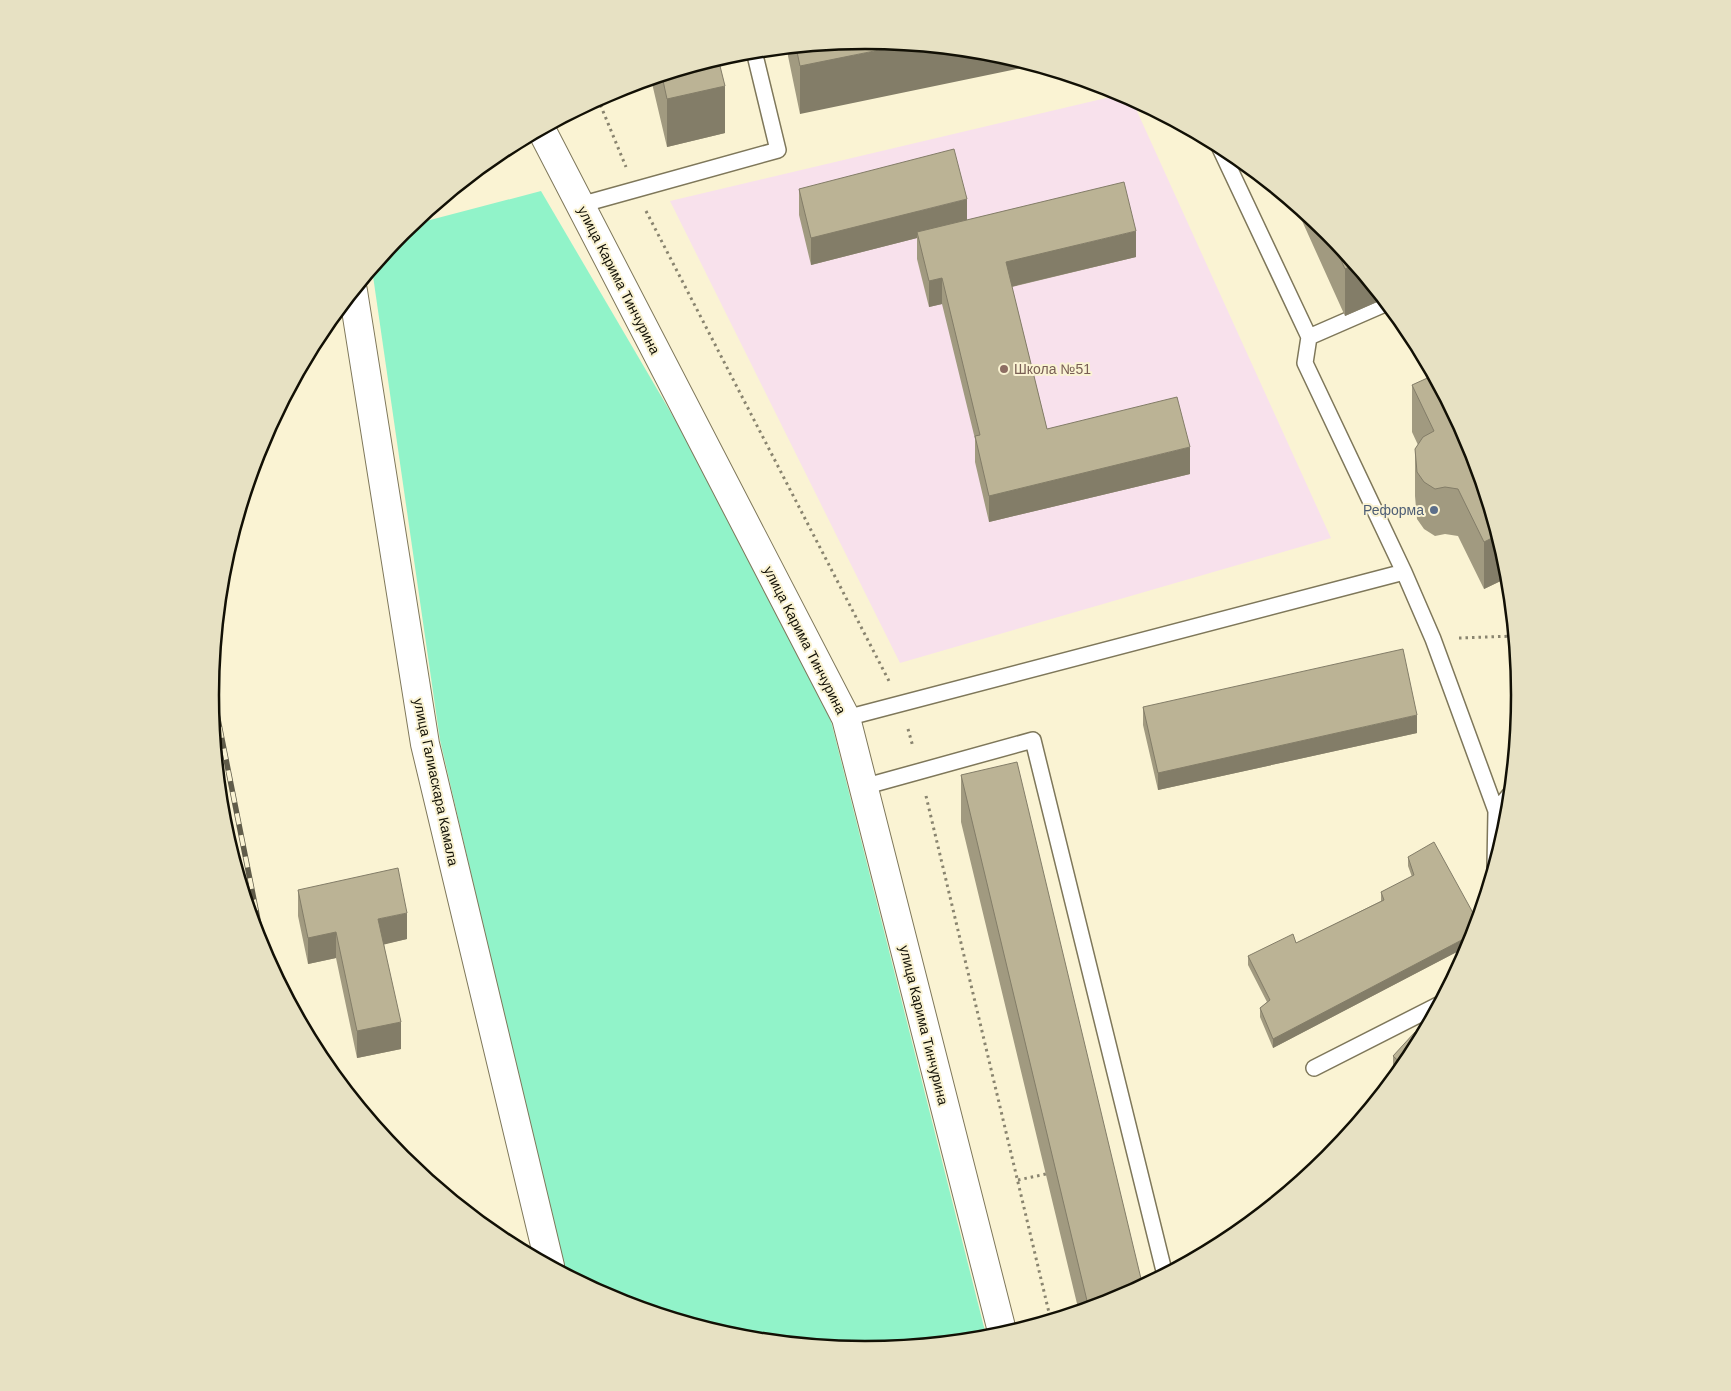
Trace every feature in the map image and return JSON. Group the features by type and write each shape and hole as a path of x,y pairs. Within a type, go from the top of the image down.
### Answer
{"street":[{"name":"улица Карима Тинчурина","path":"542,135 846,718 1001,1328"},
{"name":"улица Галиаскара Камала","path":"354,299 425,744 548,1259"}],"lane":[{"path":"580,205 778,150 756,58"},
{"path":"1224,158 1309,337 1305,363 1404,572 1433,639 1496,811 1495,841"},
{"path":"1309,337 1381,305"},
{"path":"846,718 1404,572"},
{"path":"863,786 1033,740 1164,1270"},
{"path":"1496,811 1503,802"},
{"path":"1314,1068 1432,1008"}],"path":[{"path":"1433,639 1509,636"},
{"path":"1018,1180 1046,1174"}],"shaded area":[{"name":"Школа №51","path":"1110,97 1135,108 1331,538 900,663 670,201"}],"green space":[{"path":"541,191 810,650 832,725 985,1331 908,1341 823,1341 781,1337 739,1330 658,1308 618,1293 562,1267 440,740 373,276 426,221"}],"building":[{"path":"882,49 800,66 797,52 823,50"},
{"path":"720,66 725,86 667,99 663,81"},
{"path":"954,149 967,199 811,238 799,189"},
{"path":"1124,182 1136,231 1006,262 1047,429 1177,397 1190,447 989,496 975,436 980,435 942,278 929,281 917,232"},
{"path":"1339,255 1350,267 1345,269"},
{"path":"1429,377 1446,409 1478,488 1490,528 1492,538 1484,542 1458,489 1445,487 1435,489 1424,482 1417,472 1415,449 1423,437 1434,431 1412,385"},
{"path":"1403,649 1417,715 1158,773 1143,707"},
{"path":"1017,762 1141,1281 1087,1303 961,775"},
{"path":"1434,842 1474,914 1465,938 1273,1039 1260,1008 1270,1000 1248,956 1293,934 1296,943 1384,900 1381,892 1414,875 1408,857"},
{"path":"398,868 407,913 378,919 401,1022 357,1031 336,932 308,938 298,890"},
{"path":"1415,1032 1417,1033 1399,1061 1393,1056"}],"railway":[{"path":"220,728 256,912"}],"place":[{"name":"Школа №51","path":"1004,369"},
{"name":"Реформа","path":"1434,510"}]}
